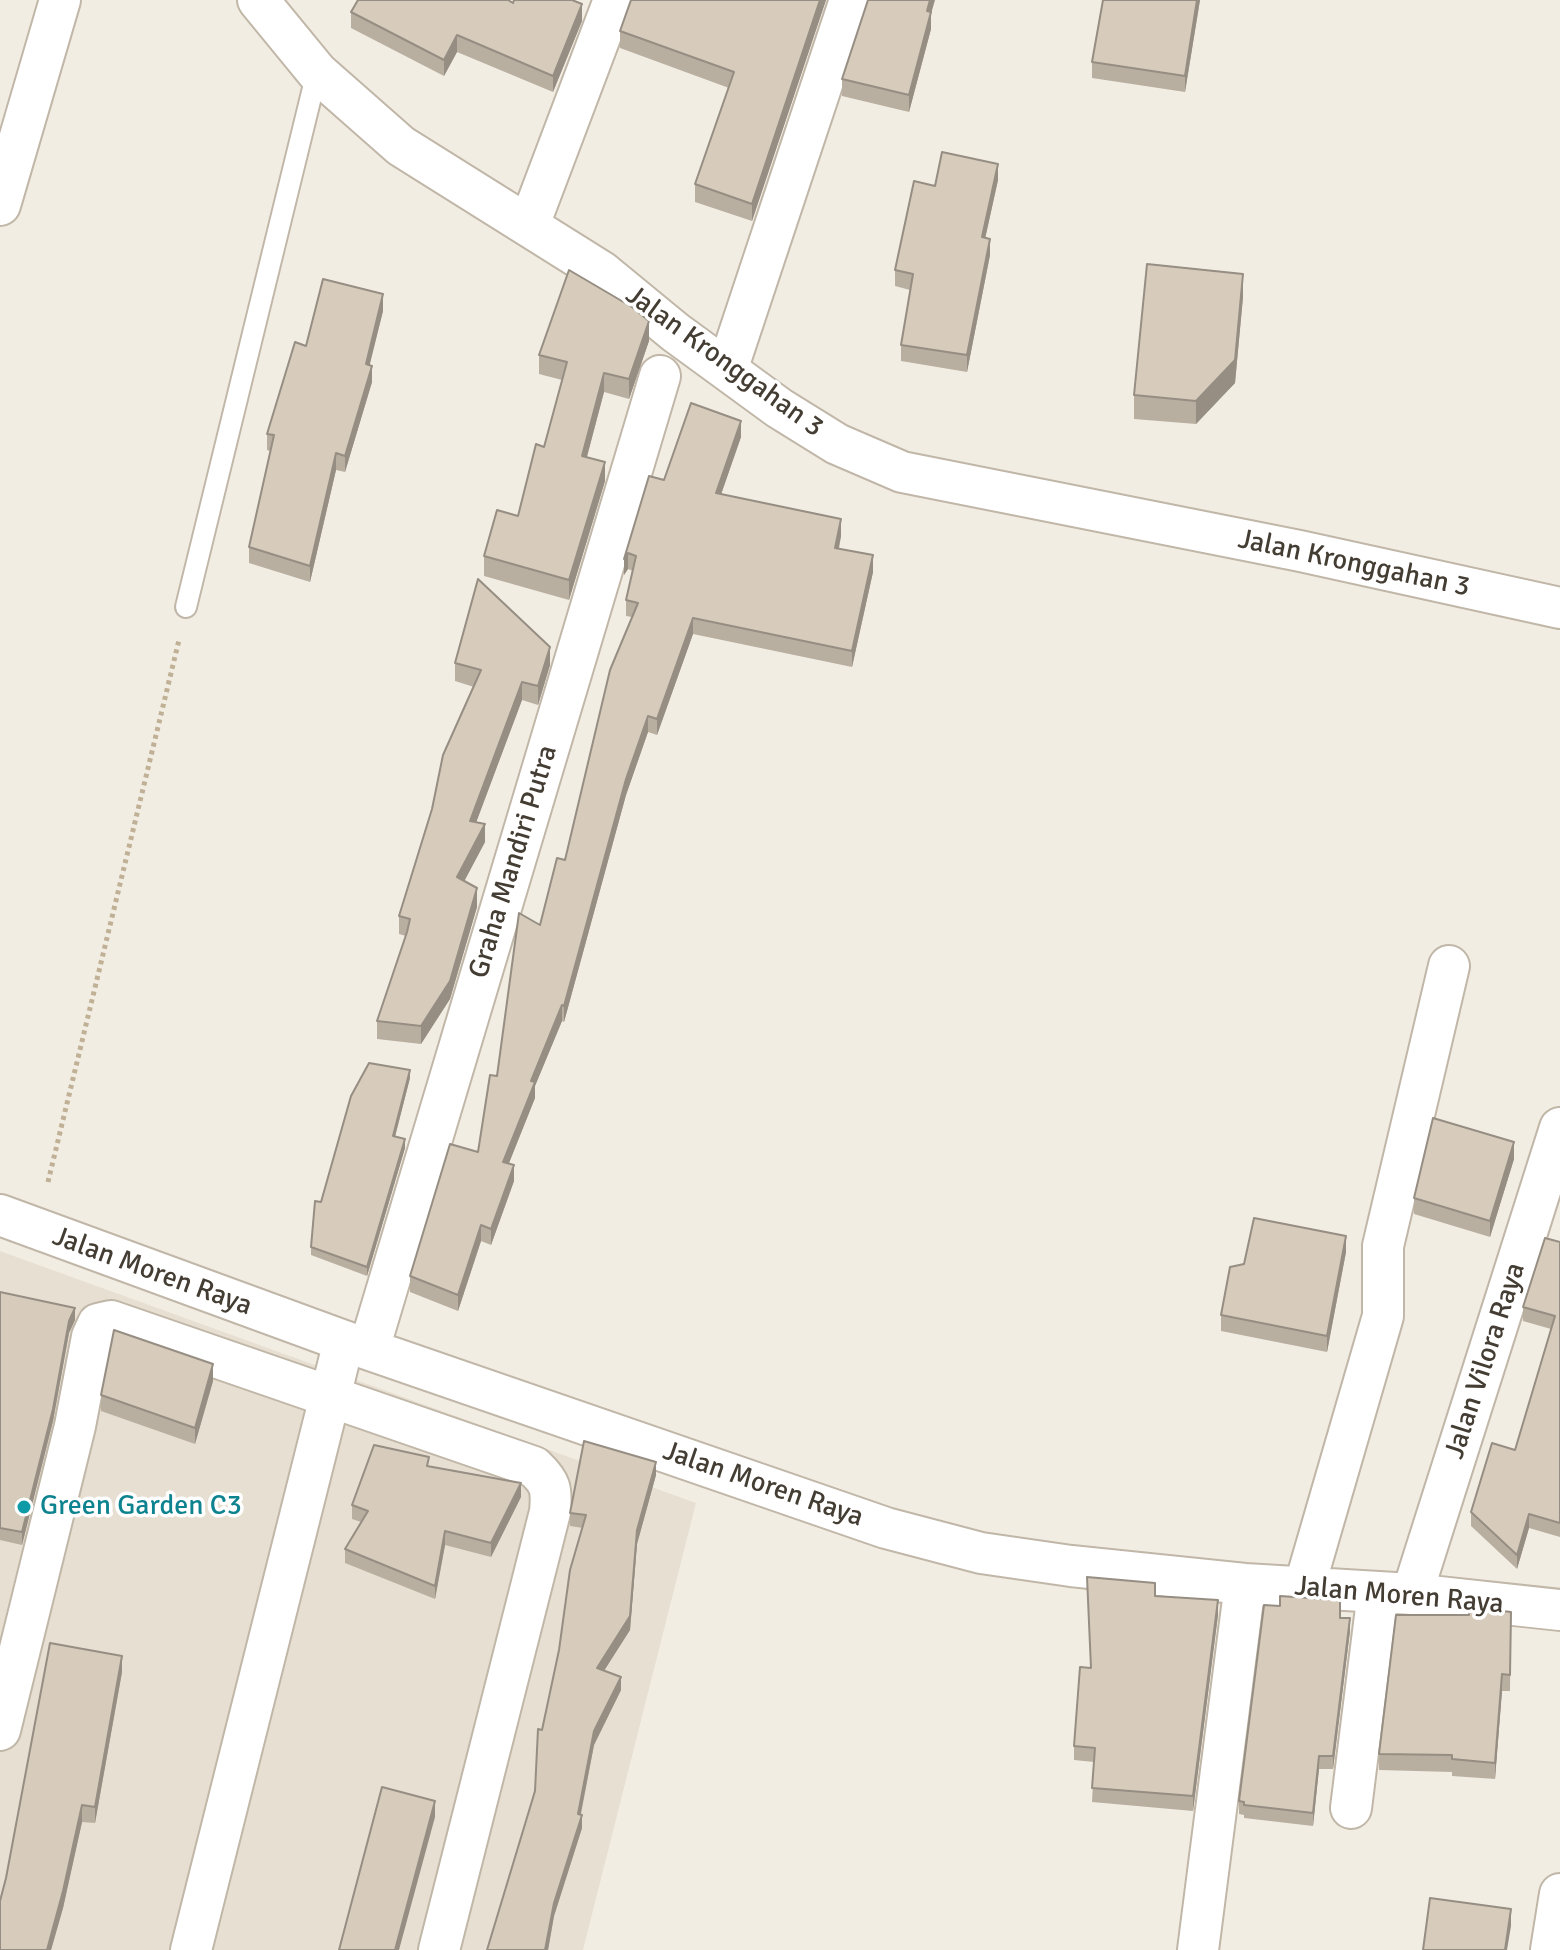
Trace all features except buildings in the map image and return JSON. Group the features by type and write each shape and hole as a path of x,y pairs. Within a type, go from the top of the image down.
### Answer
{"street":[{"path":"0,205 60,0"},
{"name":"Jalan Kronggahan 3","path":"258,0 317,72 401,146 602,272 675,332 779,408 837,444 902,472 1285,548 1560,608"},
{"path":"529,225 614,0"},
{"path":"727,370 850,0"},
{"name":"Graha Mandiri Putra","path":"191,1950 329,1396 357,1345 660,376"},
{"path":"1304,1588 1383,1316 1383,1246 1449,966"},
{"name":"Jalan Vilora Raya","path":"1351,1808 1395,1593 1560,1128"},
{"name":"Jalan Moren Raya","path":"0,1215 357,1345 886,1528 981,1553 1071,1566 1245,1584 1395,1593 1560,1610"},
{"path":"0,1730 75,1426 92,1337 98,1324 111,1321 534,1467 548,1480 550,1512 439,1950"},
{"path":"1198,1950 1245,1584"},
{"path":"1551,1950 1560,1894"}],"lane":[{"path":"186,607 317,72"}],"path":[{"path":"37,1230 186,607"}],"shaded area":[{"path":"0,1251 696,1503 583,1950 0,1950"}],"place":[{"name":"Green Garden C3","path":"24,1507"}]}
